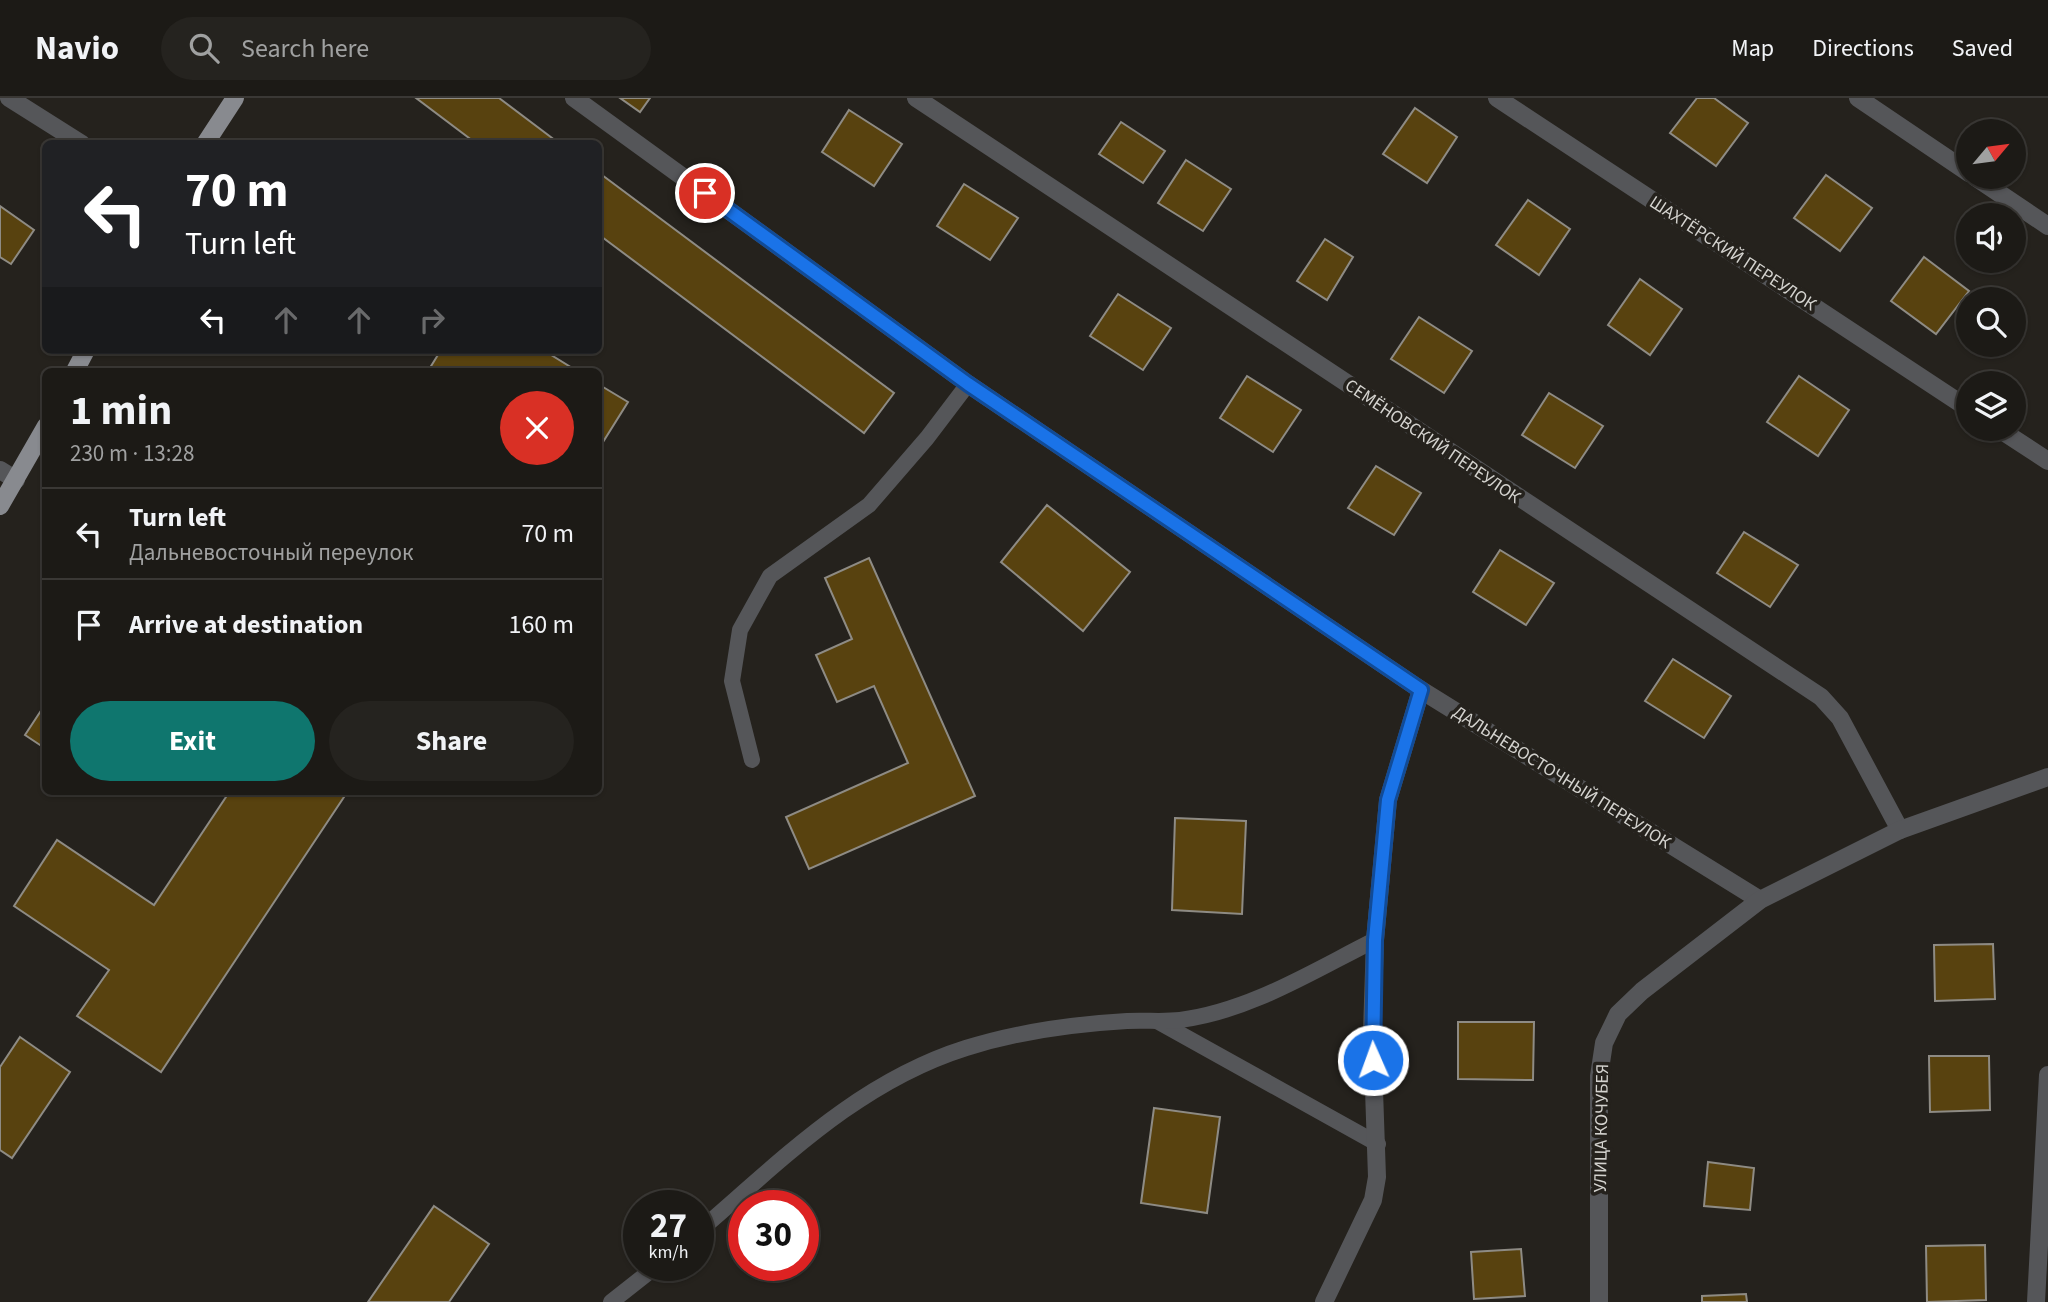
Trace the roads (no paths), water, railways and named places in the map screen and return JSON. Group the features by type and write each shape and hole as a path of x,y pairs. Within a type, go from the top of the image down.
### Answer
{"main road":[{"path":"208,140 235,98"},
{"path":"0,506 42,433"}],"street":[{"path":"9,98 76,140"},
{"name":"ДАЛЬНЕВОСТОЧНЫЙ ПЕРЕУЛОК","path":"574,98 968,384 1421,690 1760,900"},
{"name":"СЕМЁНОВСКИЙ ПЕРЕУЛОК","path":"916,98 1821,697 1840,718 1900,830"},
{"name":"ШАХТЁРСКИЙ ПЕРЕУЛОК","path":"1497,98 1956,400"},
{"path":"1858,98 1956,164"},
{"path":"1993,189 2048,226"},
{"path":"2017,441 2048,461"},
{"path":"0,470 16,480"},
{"path":"1324,1302 1373,1200 1377,1177 1378,1144 1372,1032 1375,940 1388,800 1421,690"},
{"name":"УЛИЦА КОЧУБЕЯ","path":"1599,1302 1599,1076 1604,1043 1618,1014 1642,990 1760,900 1900,830 2048,777"},
{"path":"2036,1302 2048,1075"}],"lane":[{"path":"752,760 732,681 740,629 770,576 869,505 928,438 968,384"},
{"path":"714,1219 858,1098 908,1071 965,1048 1026,1033 1179,1020 1252,1001 1375,940"},
{"path":"1155,1020 1378,1144"},
{"path":"611,1302 638,1281"}]}
